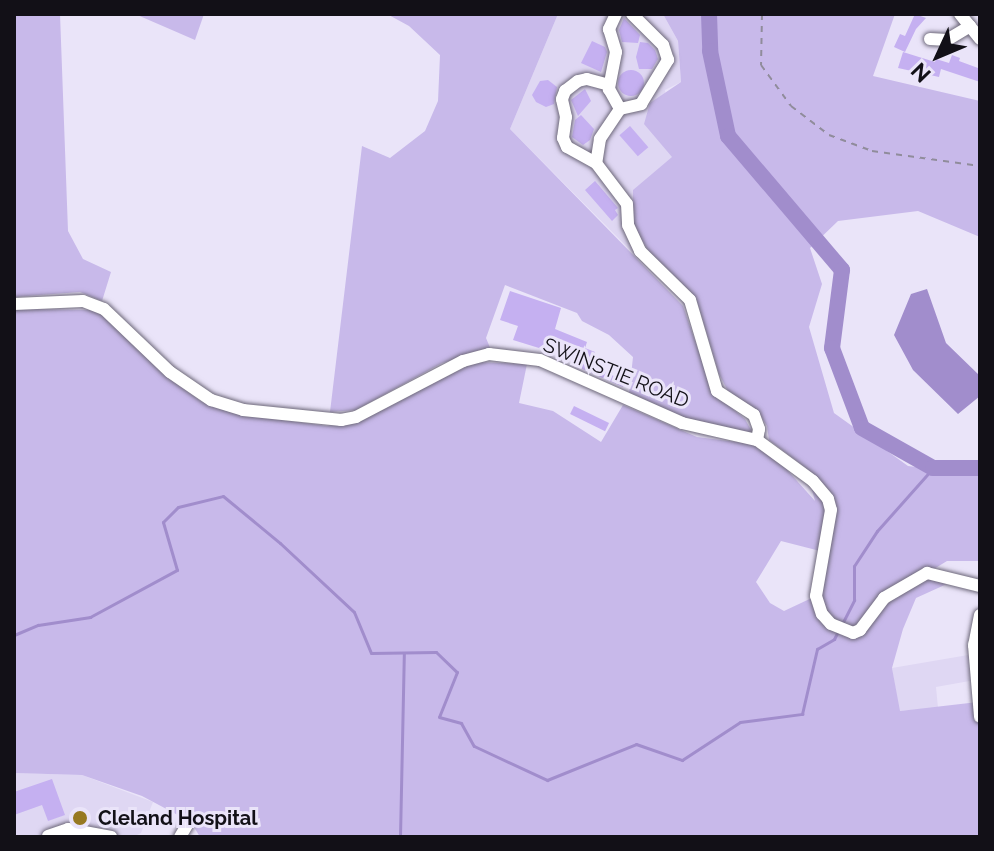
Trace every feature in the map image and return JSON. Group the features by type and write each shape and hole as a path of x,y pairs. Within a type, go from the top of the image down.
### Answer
{"street":[{"path":"616,14 609,29 616,52 609,85 620,109"},
{"path":"596,163 600,139 620,109 641,104 668,60 663,45 632,14"},
{"path":"960,14 980,39"},
{"path":"930,39 947,40 970,26"},
{"path":"609,85 587,79 578,81 565,91 562,99 566,117 563,138 567,147 596,163 627,204 628,225 640,251 690,300 717,391 754,415 759,429 757,440"},
{"name":"SWINSTIE ROAD","path":"14,304 83,301 104,309 193,391 243,410 341,420 356,417 463,361 489,354 540,360 682,423 757,440 788,460 828,499 830,522 816,596 822,614 839,628 853,633 860,630 884,598 927,573 980,586"},
{"path":"980,615 974,665 980,717"},
{"path":"180,837 187,825"},
{"path":"47,837 68,829 111,837"}],"path":[{"path":"762,14 761,65 791,106 829,135 872,151 980,166"}],"shaded area":[{"path":"14,14 60,14 68,231 83,259 111,272 102,301 80,292 14,297"},
{"path":"135,14 204,14 195,40"},
{"path":"387,14 558,14 510,129 683,306 713,393 745,419 751,430 748,435 668,413 629,394 633,357 609,335 582,321 577,313 505,285 486,338 491,350 442,363 356,410 330,412 362,146 390,158 425,131 438,101 440,55 409,26"},
{"path":"558,14 663,14 678,41 681,82 665,90 673,157 652,256 644,264 510,129"},
{"path":"663,14 895,14 873,76 980,101 980,237 918,211 838,221 810,248 822,284 809,327 834,413 908,466 980,475 980,561 947,561 929,572 949,583 916,598 892,668 900,711 978,702 980,672 980,837 200,837 191,822 142,796 82,775 14,773 14,309 93,310 111,321 145,352 165,376 202,402 233,413 327,426 353,422 476,362 527,364 519,403 553,411 601,442 623,405 697,437 752,444 781,463 815,501 806,468 769,440 767,426 757,410 730,395 719,374 696,298 652,256 633,226 633,190 672,157 644,124 650,103 681,82 678,41","holes":["781,541 824,552 816,596 784,611 770,603 756,582"]},
{"path":"927,289 946,343 980,376 980,396 958,414 913,370 894,335 911,294"},
{"path":"974,654 975,680 936,687 938,708 899,711 892,668"},
{"name":"Cleland Hospital","path":"14,773 82,775 153,802 141,833 133,837 14,837"}],"building":[{"path":"915,14 926,18 916,29 905,52 894,47 900,34 905,36"},
{"path":"624,18 640,35 638,43 622,42 619,30"},
{"path":"592,41 605,47 607,52 601,72 581,63"},
{"path":"640,42 648,43 655,50 658,59 652,69 639,69 636,57"},
{"path":"903,52 935,62 936,59 949,63 952,55 960,58 959,61 978,68 980,82 941,69 939,77 898,68"},
{"path":"631,70 640,74 644,83 640,92 631,96 622,92 618,83 622,74"},
{"path":"548,80 557,87 554,104 546,107 536,102 532,95 540,81"},
{"path":"585,89 591,101 578,116 571,100"},
{"path":"581,115 594,129 590,140 583,145 572,137 575,120"},
{"path":"630,126 648,147 638,156 619,135"},
{"path":"595,181 618,208 615,210 618,215 612,221 585,190"},
{"path":"510,291 561,308 555,329 587,342 585,348 595,352 590,363 625,382 623,387 571,364 576,352 555,344 552,352 513,340 518,326 500,320"},
{"path":"574,406 609,423 605,431 570,414"},
{"path":"52,779 65,815 48,821 42,805 14,815 14,792"}],"waterway":[{"path":"709,14 710,51 728,136 842,270 832,348 862,428 933,468 980,468"},
{"path":"842,624 854,600 854,566 877,531 933,468"},
{"path":"14,635 38,625 90,617 177,570 163,522 178,507 223,496 280,543 354,612 371,653 436,652 457,672 439,717 461,723 474,746 547,780 636,744 682,760 740,722 802,714 817,649 834,639 838,631"},
{"path":"400,837 404,653"}],"place":[{"name":"Cleland Hospital","path":"80,818"}]}
